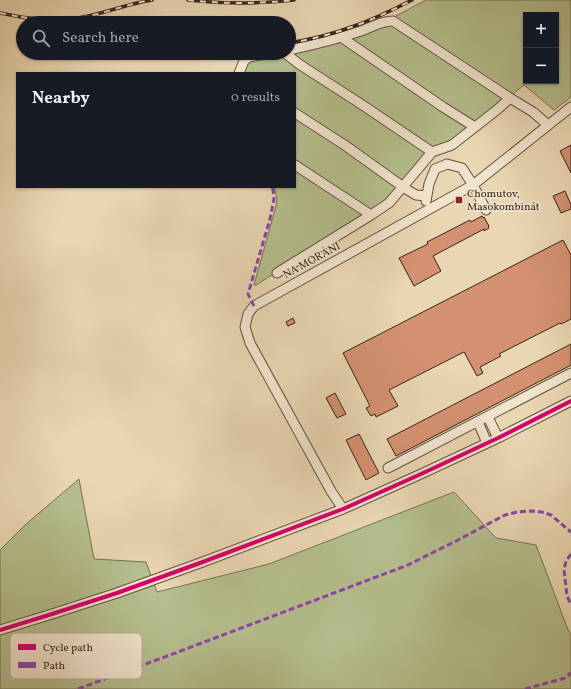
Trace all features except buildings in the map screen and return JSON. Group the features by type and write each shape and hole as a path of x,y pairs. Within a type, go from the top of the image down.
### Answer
{"street":[{"path":"296,48 365,30 385,21 393,21 533,112 548,125"},
{"path":"341,37 443,107 475,127"},
{"path":"239,72 246,60"},
{"path":"294,60 432,152"},
{"path":"277,273 389,203 432,152 452,145 510,98"},
{"name":"NA MORÁNI","path":"344,508 332,490 250,343 245,327 248,314 254,306 473,185 571,107"},
{"path":"296,114 346,146 403,186 416,194 427,196"},
{"path":"424,212 429,184 435,169 447,164 462,168 486,210"},
{"path":"296,166 371,215"},
{"path":"388,468 571,373"},
{"path":"0,630 124,591 200,564 344,508 498,438 571,401"},
{"path":"488,417 498,438"},
{"path":"478,422 487,443"}],"green space":[{"path":"426,0 571,0 571,97 554,110 524,85 452,143 429,151 387,203 254,285 276,206 277,198 274,188 296,188 296,72 239,72 248,60 296,60 296,51 379,25"},
{"path":"79,479 94,559 146,562 157,592 269,564 454,492 496,538 536,545 568,630 571,634 571,689 0,689 0,550 25,525"}],"railway":[{"path":"86,16 152,0"},
{"path":"188,0 241,3 294,0"},
{"path":"296,42 352,27 382,15 412,0"},
{"path":"0,13 16,16"}],"marked path":[{"path":"254,306 248,294 270,219 274,199 272,188"},
{"path":"142,665 408,565 505,515 517,512 542,512 551,515 571,532"},
{"path":"571,554 566,561 564,570 567,596 571,605"},
{"path":"525,689 565,678 571,673"},
{"path":"78,689 105,679"}],"cycle path":[{"path":"0,630 117,593 343,509 498,438 571,401"}],"place":[{"name":"Chomutov, Masokombinát","path":"459,200"}]}
